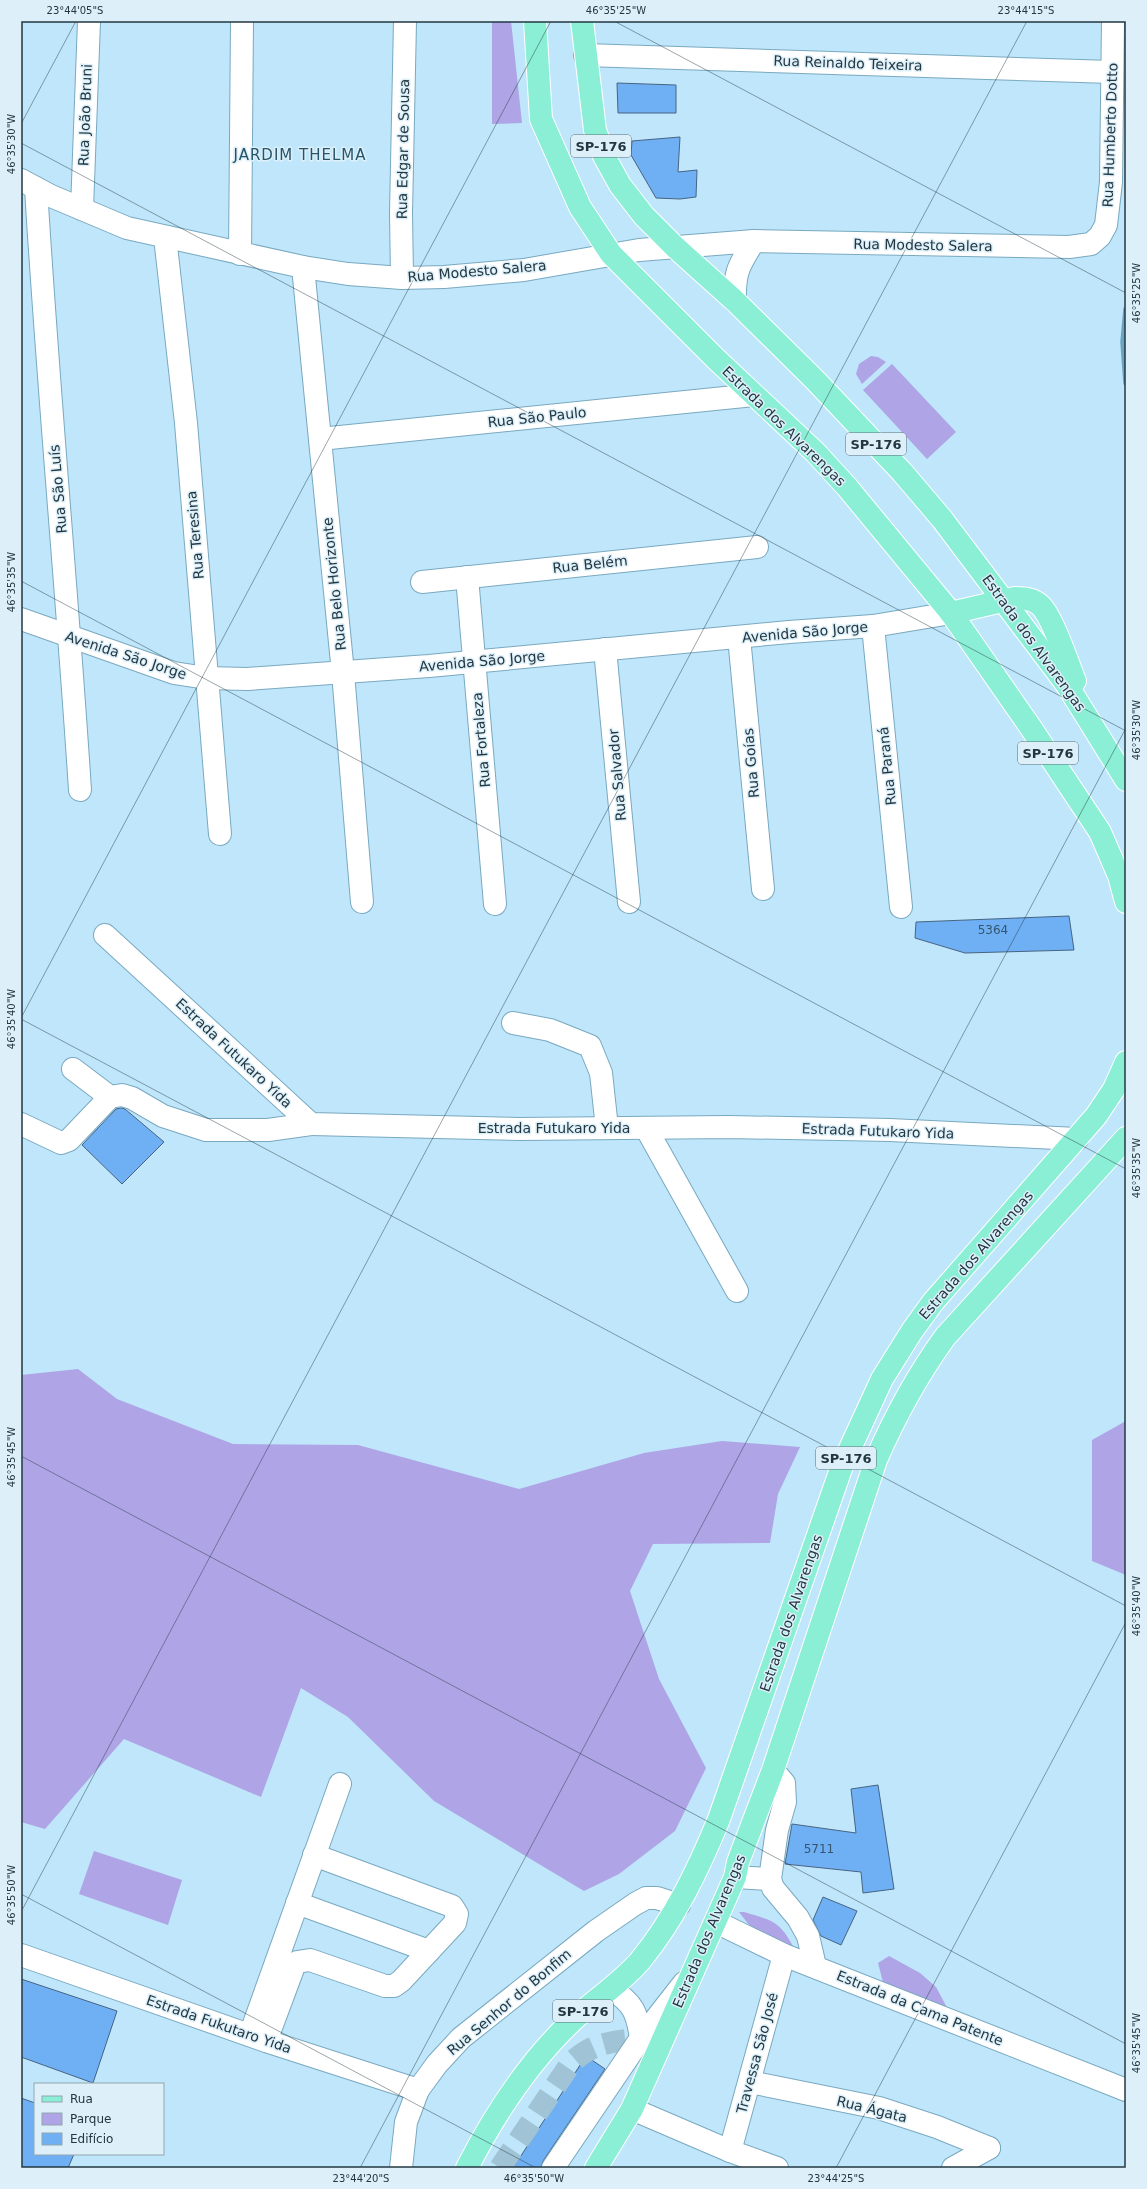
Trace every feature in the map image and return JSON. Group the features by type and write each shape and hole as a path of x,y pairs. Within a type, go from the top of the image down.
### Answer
{"main road":[{"name":"Estrada dos Alvarengas","path":"535,21 541,119 580,208 611,254 638,283 815,452 847,487 951,613 1023,716 1100,832 1119,876 1126,902"},
{"name":"Estrada dos Alvarengas","path":"582,21 584,55 595,130 604,156 620,186 644,216 675,247 735,301 815,380 902,472 951,530 1002,600 1040,647 1126,780"},
{"path":"951,613 1002,600"},
{"name":"Estrada dos Alvarengas","path":"467,2168 500,2112 540,2054 573,2020 639,1962 679,1905 720,1819 842,1466 882,1379 912,1331 937,1296 1076,1139 1107,1101 1126,1062"},
{"name":"Estrada dos Alvarengas","path":"596,2168 632,2109 690,1975 716,1922 735,1877 773,1770 876,1460 907,1394 945,1337 1126,1138"}],"street":[{"name":"Rua João Bruni","path":"82,209 89,21"},
{"path":"240,254 242,21"},
{"name":"Rua Edgar de Sousa","path":"402,278 401,213 405,21"},
{"name":"Rua Humberto Dotto","path":"1091,244 1100,236 1106,224 1109,209 1111,182 1113,21"},
{"name":"Rua Reinaldo Teixeira","path":"584,55 1112,72"},
{"name":"Rua Modesto Salera","path":"28,184 127,228 303,267 348,274 402,278 444,277 524,270 611,254 754,241 1069,247 1091,244"},
{"name":"Rua São Luís","path":"28,184 46,350 70,637 80,790"},
{"name":"Rua Teresina","path":"165,237 186,423 220,834"},
{"path":"735,301 734,281 737,272 754,241"},
{"name":"Rua Belo Horizonte","path":"303,267 343,673 362,902"},
{"name":"Rua São Paulo","path":"320,439 754,395"},
{"name":"Rua Belém","path":"422,582 757,547"},
{"name":"Rua Fortaleza","path":"467,577 495,904"},
{"name":"Avenida São Jorge","path":"21,619 174,673 206,678 246,679 343,673 474,662 873,626 951,613"},
{"name":"Rua Paraná","path":"873,626 901,906"},
{"name":"Rua Goías","path":"739,637 763,890"},
{"name":"Rua Salvador","path":"605,649 629,902"},
{"name":"Estrada Futukaro Yida","path":"105,935 311,1124 519,1129 646,1128 890,1130 1076,1139"},
{"path":"513,1024 550,1030 590,1046 601,1073 607,1128"},
{"path":"73,1069 110,1097"},
{"path":"21,1124 61,1143 69,1140 110,1097 122,1095 132,1098 163,1116 206,1130 268,1130 311,1124"},
{"path":"646,1128 737,1291"},
{"path":"773,1770 784,1783 785,1802 777,1830 770,1879 773,1888 798,1918 804,1930 815,1966"},
{"path":"258,2038 297,1903 340,1784"},
{"path":"258,2038 297,1962 310,1960 385,1986 394,1986 401,1981 455,1923 457,1914 452,1906 314,1855"},
{"path":"735,1877 770,1879"},
{"name":"Rua Senhor do Bonfim","path":"401,2168 406,2122 418,2090 437,2064 461,2038 603,1926 646,1898 656,1898 679,1905"},
{"path":"297,1903 429,1951"},
{"name":"Estrada da Cama Patente","path":"716,1922 784,1955 1126,2090"},
{"name":"Estrada Fukutaro Yida","path":"21,1955 258,2038 418,2090"},
{"name":"Travessa São José","path":"730,2151 784,1955"},
{"path":"553,2168 641,2038 690,1975"},
{"path":"611,1988 632,2005 637,2017 641,2038"},
{"name":"Rua Ágata","path":"750,2082 879,2108 937,2127 989,2148 953,2168"},
{"path":"632,2109 730,2151 777,2168"}],"green space":[{"path":"492,21 511,21 522,123 492,124"},
{"path":"871,356 878,357 886,362 862,384 856,374 859,364"},
{"path":"892,364 956,432 927,459 863,390"},
{"path":"78,1369 117,1399 233,1444 358,1445 519,1489 644,1453 722,1441 800,1447 778,1494 770,1543 653,1544 630,1591 659,1679 706,1768 675,1831 619,1874 584,1891 434,1801 348,1717 301,1688 261,1797 124,1739 45,1829 21,1822 21,1375"},
{"path":"1126,1421 1126,1575 1092,1561 1092,1440"},
{"path":"94,1851 182,1880 168,1925 79,1894"},
{"path":"739,1912 754,1915 774,1923 784,1932 794,1948 756,1934"},
{"path":"889,1956 920,1973 936,1987 951,2015 884,1986 878,1963"}],"building":[{"path":"617,83 676,85 676,113 618,113"},
{"path":"680,137 678,172 697,170 696,197 680,199 656,198 631,155 632,141"},
{"path":"1069,916 1074,950 965,953 915,938 916,922"},
{"path":"116,1109 125,1109 164,1142 122,1184 82,1145"},
{"path":"878,1785 894,1889 863,1893 861,1872 785,1864 792,1824 856,1833 851,1789"},
{"path":"823,1897 857,1911 841,1945 821,1936 813,1920"},
{"path":"21,1979 117,2011 93,2083 21,2057"},
{"path":"586,2056 605,2069 543,2161 541,2168 513,2168"},
{"path":"21,2098 34,2103 34,2155 74,2155 68,2168 21,2168"}],"waterway":[{"path":"1126,309 1123,342 1126,383"}],"tunnel":[{"path":"500,2168 571,2063 587,2051 603,2044 641,2038"}],"district":[{"name":"JARDIM THELMA","path":"300,155"}]}
